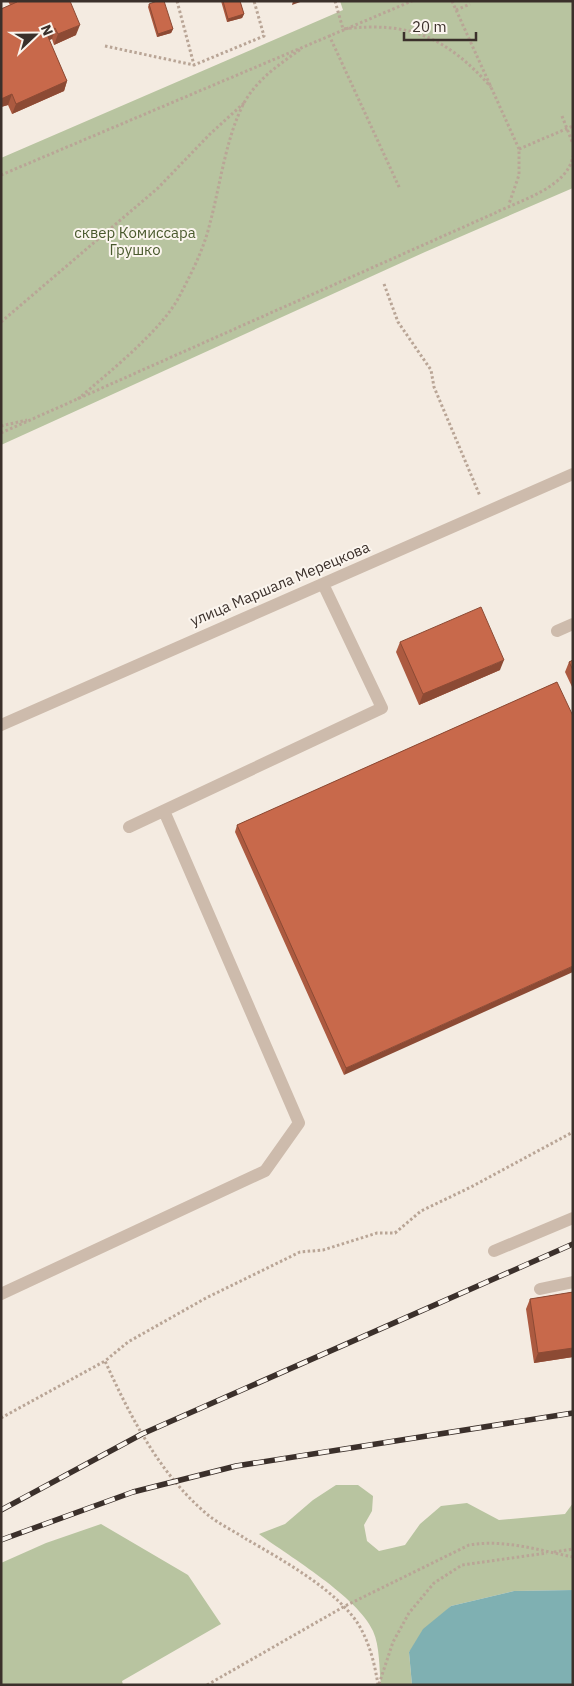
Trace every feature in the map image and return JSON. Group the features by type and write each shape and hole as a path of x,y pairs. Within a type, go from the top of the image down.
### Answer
{"street":[{"name":"улица Маршала Мерецкова","path":"1,725 573,474"},
{"path":"129,828 382,708 323,584"},
{"path":"557,631 573,624"},
{"path":"1,1294 264,1171 299,1123 164,811"},
{"path":"494,1250 573,1218"},
{"path":"540,1289 573,1282"}],"path":[{"path":"177,1 194,65"},
{"path":"105,46 194,65 264,36 254,1"},
{"path":"335,1 343,29"},
{"path":"1,175 412,1"},
{"path":"452,1 519,150 519,175 512,198 510,203 495,212"},
{"path":"456,10 470,4"},
{"path":"343,29 392,27 426,36 455,53 475,70 493,90"},
{"path":"329,35 400,189"},
{"path":"1,322 158,188 210,134 244,103 266,74 307,44"},
{"path":"76,401 130,353 178,299 210,226 224,162 244,103"},
{"path":"562,116 573,144"},
{"path":"519,150 573,126"},
{"path":"1,433 495,212 554,183 571,168 573,156"},
{"path":"384,284 398,322 431,370 434,387 486,513"},
{"path":"1,426 35,418"},
{"path":"1,1418 105,1360 128,1342 206,1298 300,1252 323,1250 377,1233 395,1232 421,1211 471,1188 573,1132"},
{"path":"105,1360 124,1404 142,1434 174,1481 192,1500 209,1516 287,1563 345,1606 360,1626 368,1642 378,1685"},
{"path":"207,1685 345,1606 469,1545 487,1542 508,1544 573,1557"},
{"path":"378,1685 393,1642 408,1613 434,1583 462,1565 573,1549"}],"green space":[{"name":"сквер Комиссара Грушко","path":"340,1 573,1 573,188 425,252 1,445 1,158 343,10"},
{"path":"336,1485 358,1485 373,1496 372,1511 364,1525 367,1541 379,1551 405,1545 420,1524 441,1506 467,1503 499,1520 565,1514 573,1503 573,1590 514,1591 451,1606 409,1652 412,1685 381,1685 377,1644 373,1631 365,1618 339,1591 259,1534 285,1524 313,1500"},
{"path":"101,1524 188,1575 221,1624 122,1681 123,1685 1,1685 1,1563 46,1543"}],"water":[{"path":"573,1590 573,1685 412,1685 409,1652 423,1629 451,1606 514,1591"}],"building":[{"path":"16,1 70,1 80,25 58,34 55,28 46,32 67,81 16,104 12,94 1,99 1,9"},
{"path":"164,1 173,29 158,34 149,4"},
{"path":"223,1 240,1 244,14 228,19"},
{"path":"481,607 504,660 423,694 400,642"},
{"path":"573,660 573,670 569,662"},
{"path":"557,682 573,716 573,966 346,1068 237,825"},
{"path":"573,1292 573,1348 538,1353 530,1299"}],"railway":[{"path":"1,1510 142,1434 573,1244"},
{"path":"1,1540 133,1492 236,1466 573,1413"}]}
